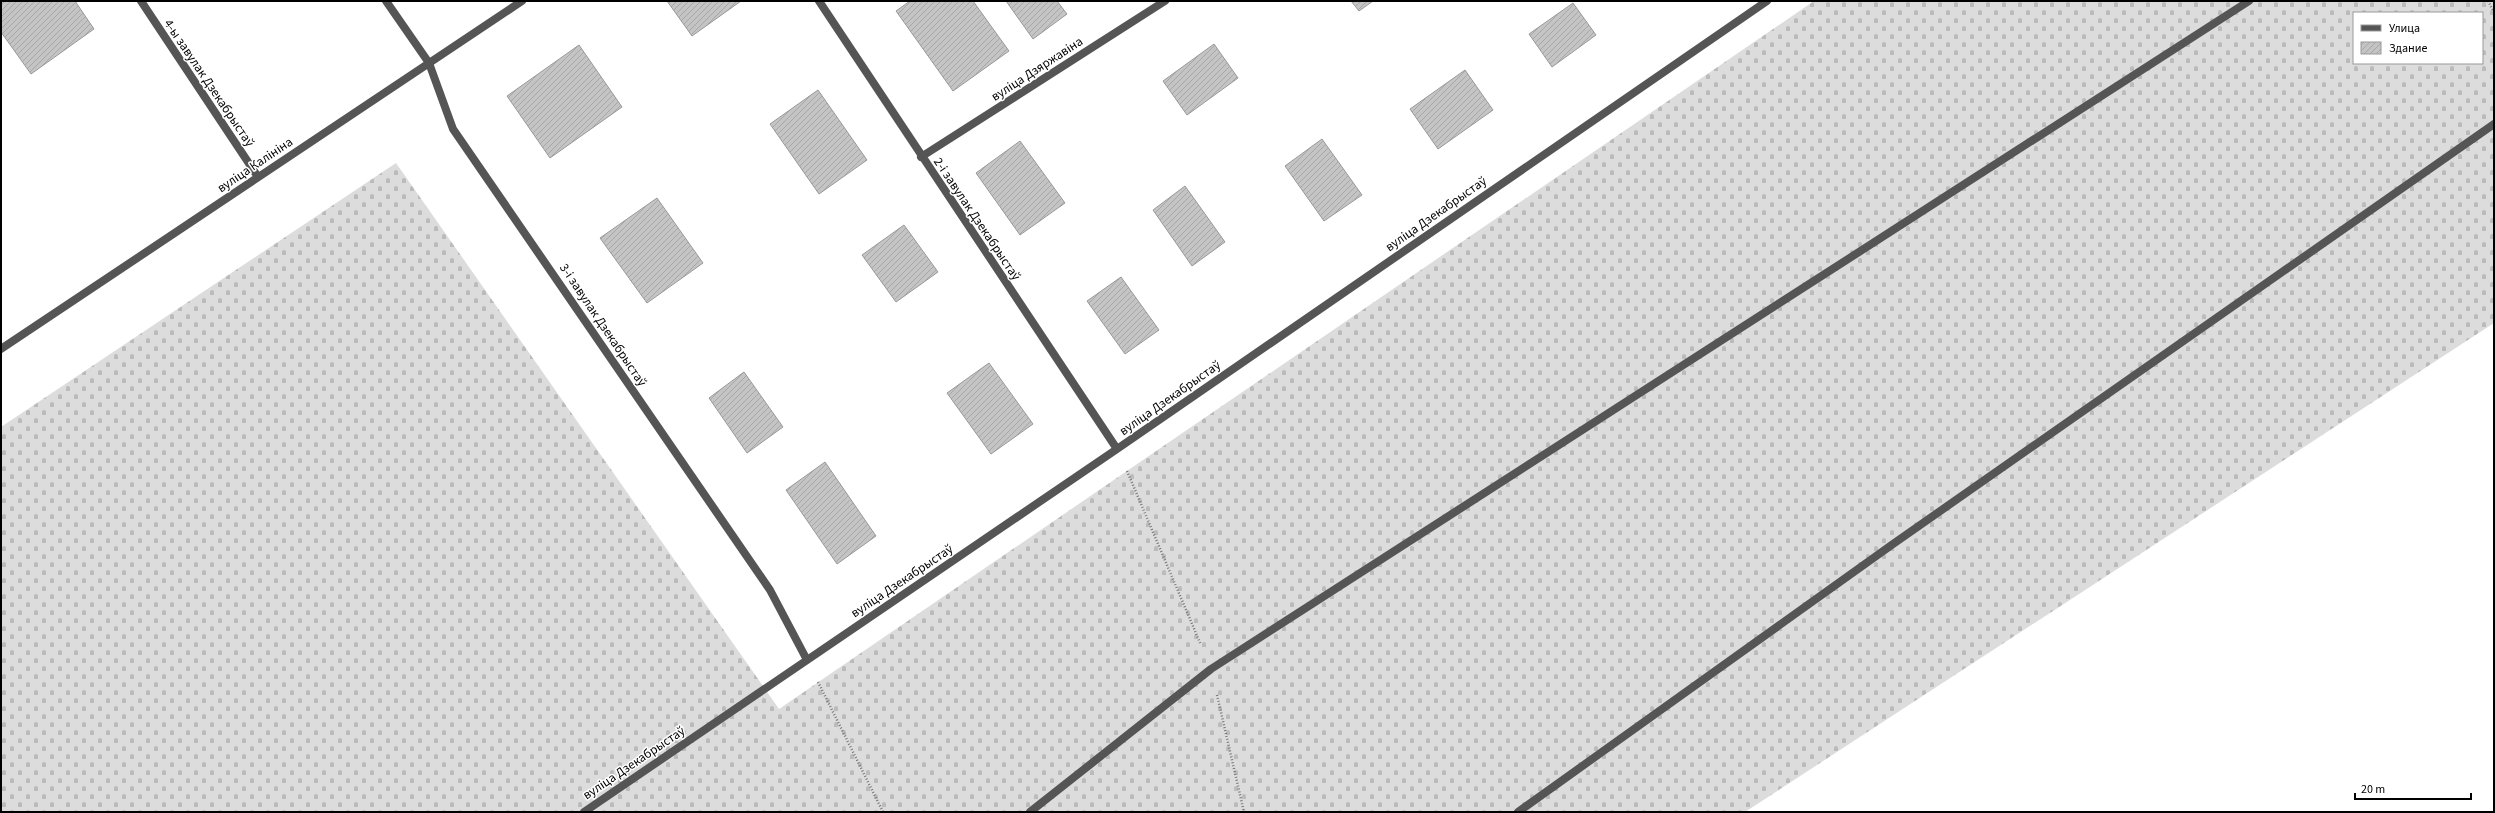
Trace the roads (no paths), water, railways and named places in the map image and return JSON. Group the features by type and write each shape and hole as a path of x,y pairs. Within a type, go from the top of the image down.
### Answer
{"street":[{"name":"4-ы завулак Дзекабрыстаў","path":"141,1 258,177"},
{"name":"3-і завулак Дзекабрыстаў","path":"386,1 429,63 453,129 770,590 807,660"},
{"name":"вуліца Калініна","path":"1,349 522,1"},
{"name":"2-і завулак Дзекабрыстаў","path":"819,1 921,157 1117,449"},
{"name":"вуліца Дзяржавіна","path":"921,157 1165,1"},
{"name":"вуліца Дзекабрыстаў","path":"584,812 1117,449 1767,1"},
{"path":"1030,812 1211,668 2249,1"},
{"path":"1518,812 1893,544 2494,124"}]}
